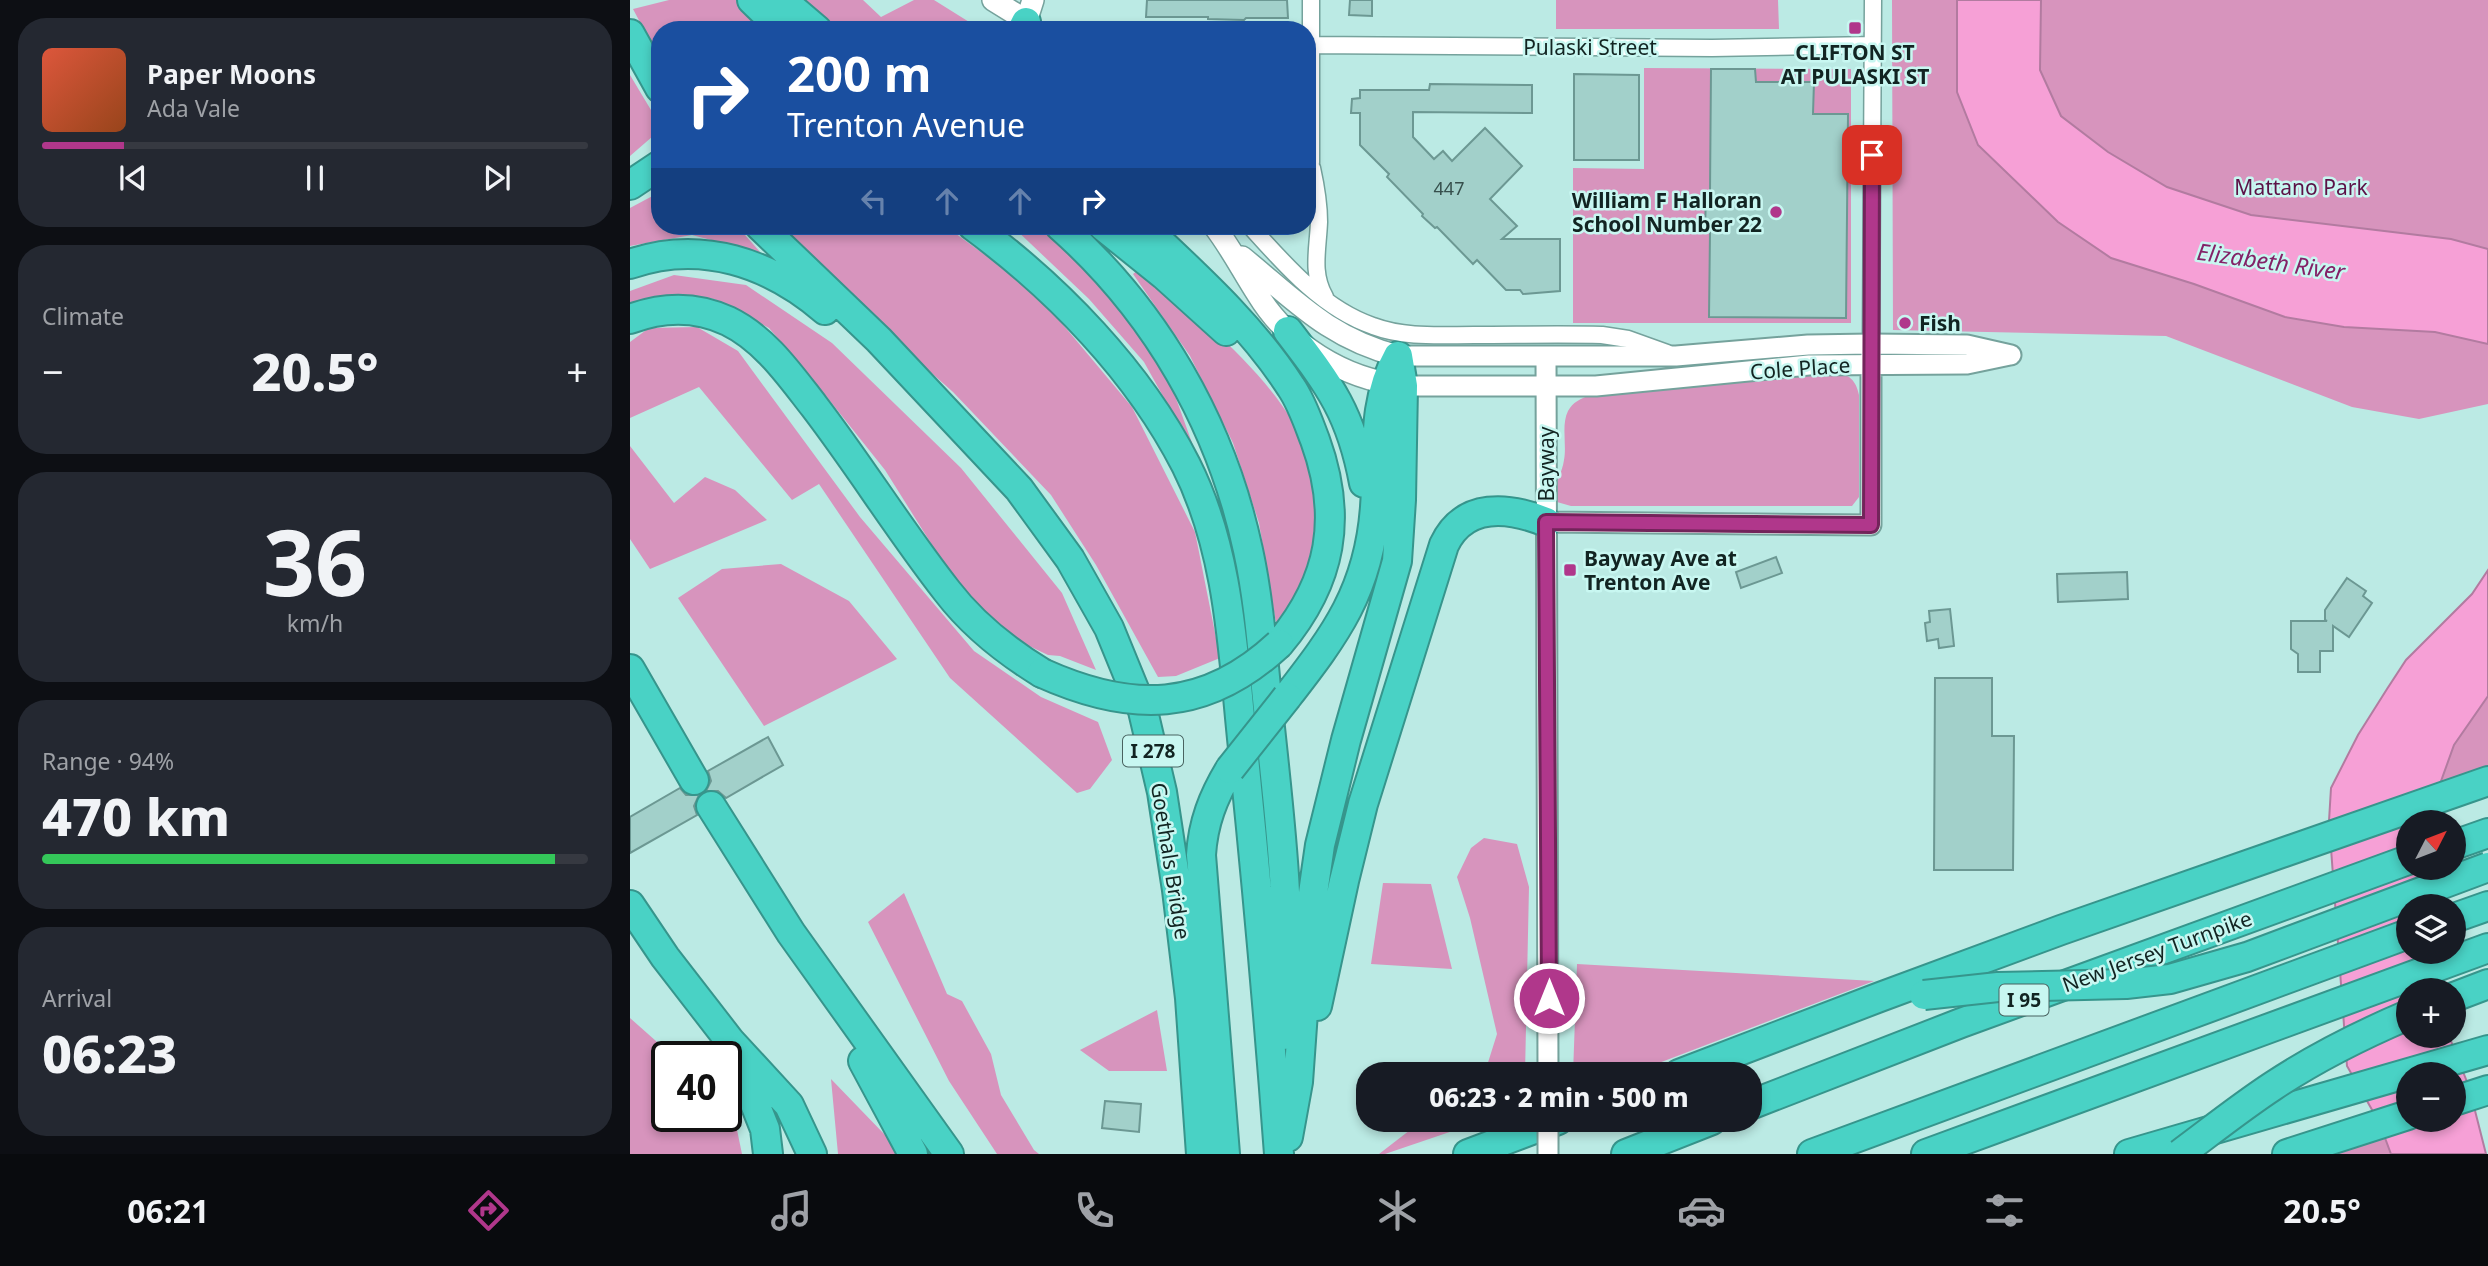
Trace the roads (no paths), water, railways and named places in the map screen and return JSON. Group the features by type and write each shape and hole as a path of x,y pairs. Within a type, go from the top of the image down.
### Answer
{"highway":[{"path":"752,0 774,21"},
{"path":"782,0 806,21"},
{"path":"630,34 651,72"},
{"path":"630,185 651,171"},
{"name":"I 278","path":"769,235 879,340 982,449"},
{"path":"984,235 1046,286 1115,360 1172,441 1208,518 1228,605 1266,971 1287,1073"},
{"path":"1069,235 1110,275 1143,315 1172,358 1207,423 1235,499 1248,549 1256,597 1279,816 1287,928 1287,1073 1282,1154"},
{"path":"1114,235 1183,292 1251,355 1283,394 1315,442"},
{"path":"630,319 661,310 683,309 727,321 760,343 822,417 959,605 996,641 1042,673 1079,689 1110,697 1142,701 1161,700 1216,687 1258,663 1279,644 1298,621 1314,593 1328,548 1331,514 1326,476 1301,405 1267,354 1212,291 1153,235"},
{"path":"630,264 652,257 693,253 716,255 762,269 803,292 982,449"},
{"path":"1288,331 1330,386 1350,428 1364,482 1369,545"},
{"path":"1287,1073 1325,822 1397,561 1401,520 1394,385 1398,356"},
{"path":"1225,1154 1210,1095 1201,855 1209,811 1230,769 1324,649 1353,603 1362,578 1375,507 1377,422 1394,385"},
{"name":"Goethals Bridge","path":"982,449 1031,503 1070,559 1109,628 1143,711 1161,792 1210,1095 1201,1154"},
{"path":"1287,1073 1312,1030 1359,818 1444,545 1455,526 1478,513 1522,512 1546,522"},
{"path":"630,669 694,779"},
{"path":"1711,1062 2061,930 2488,781"},
{"path":"711,806 791,933 913,1154"},
{"path":"2466,841 2488,833"},
{"name":"New Jersey Turnpike","path":"1762,1100 1961,1023 2396,864"},
{"path":"1829,1018 1924,995 1998,987 2126,984 2170,979 2247,957 2488,867"},
{"path":"630,905 665,957 730,1041"},
{"path":"2466,914 2488,906"},
{"path":"791,933 949,1154"},
{"path":"1812,1154 2396,938"},
{"path":"1926,1154 2488,948"},
{"path":"2466,992 2488,984"},
{"path":"2180,1154 2284,1079 2396,1021"},
{"path":"2129,1154 2488,1050"},
{"path":"742,1054 789,1105 812,1154"},
{"path":"742,1071 765,1129 768,1154"},
{"path":"2466,1097 2488,1090"},
{"path":"2287,1154 2396,1119"},
{"path":"1468,1154 1526,1132"},
{"path":"1626,1154 1682,1132"}],"main road":[{"path":"993,0 1029,20"},
{"path":"1221,235 1233,250 1259,297 1288,331 1330,363 1394,385"},
{"path":"1233,250 1332,330 1363,346 1398,356"}],"street":[{"path":"1310,21 1311,0"},
{"path":"1546,522 1871,525 1873,0"},
{"name":"Pulaski Street","path":"1316,45 1712,48 1872,45"},
{"path":"1316,194 1316,275 1328,302"},
{"name":"Cole Place","path":"1258,235 1295,274 1328,302 1371,326 1404,334 1602,335 1628,339 1676,356"},
{"name":"Cole Place","path":"1394,385 1546,387 1623,384 1809,365 1871,354 1968,345 2011,355 1967,364 1871,354 1808,345 1676,356 1398,356"},
{"name":"Bayway","path":"1546,357 1548,1062"},
{"path":"1548,1132 1548,1154"}],"water":[{"name":"Elizabeth River","path":"1957,0 2041,0 2040,70 2061,116 2108,152 2167,187 2251,215 2451,239 2488,249 2488,344 2435,332 2344,327 2285,317 2111,258 2058,222 1978,145 1957,92"},
{"path":"2488,570 2488,696 2454,745 2440,784 2439,810 2396,810 2396,880 2438,880 2437,894 2396,894 2396,964 2435,964 2434,978 2396,978 2396,1048 2454,1048 2459,1062 2396,1062 2396,1132 2466,1132 2466,1079 2486,1154 2391,1154 2379,1122 2347,1066 2329,821 2331,788 2358,735 2406,660 2472,594"}],"place":[{"name":"CLIFTON ST AT PULASKI ST","path":"1855,28"},
{"name":"William F Halloran School Number 22","path":"1776,212"},
{"name":"Fish","path":"1905,323"},
{"name":"Bayway Ave at Trenton Ave","path":"1570,570"}],"park label":[{"name":"Mattano Park","path":"2301,187"}]}
